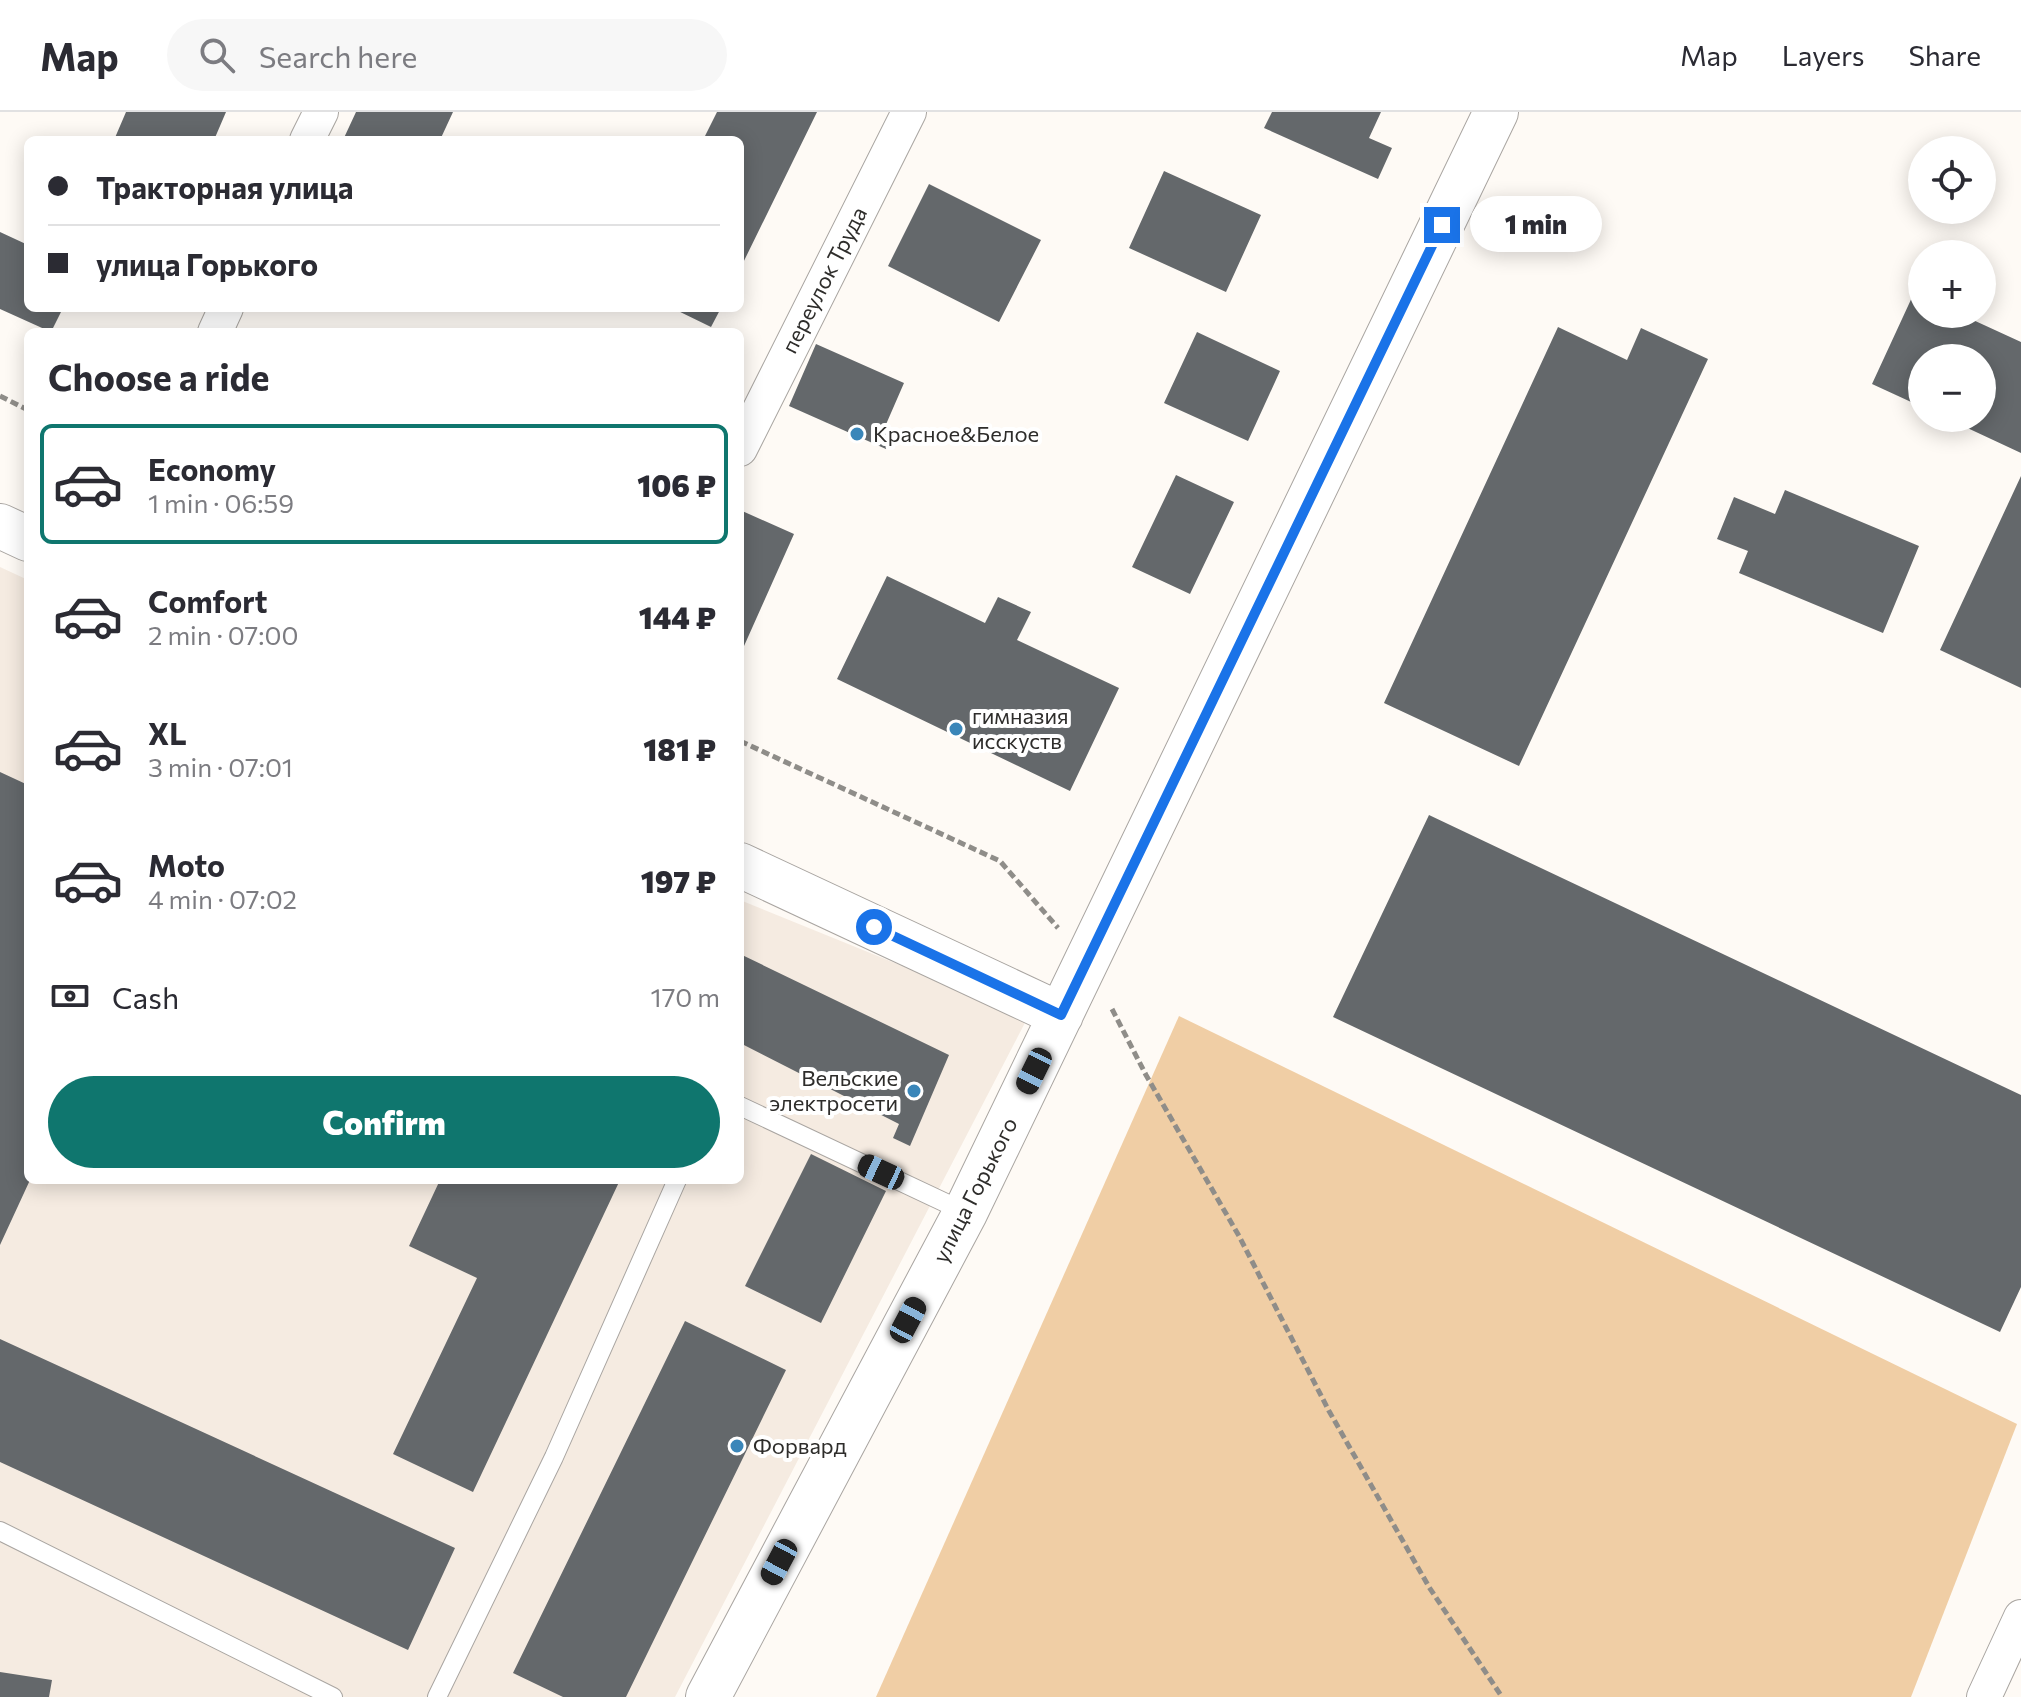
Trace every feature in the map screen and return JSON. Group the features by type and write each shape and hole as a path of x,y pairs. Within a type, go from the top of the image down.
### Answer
{"street":[{"path":"309,136 321,112"},
{"name":"переулок Труда","path":"744,441 909,112"},
{"name":"улица Горького","path":"708,1697 965,1213 1496,112"},
{"path":"0,526 24,537"},
{"path":"744,867 1061,1015"},
{"path":"1984,1697 2021,1617"}],"lane":[{"path":"744,1108 965,1213"},
{"path":"437,1697 554,1457 675,1184"},
{"path":"0,1531 333,1697"}],"path":[{"path":"0,396 24,408"},
{"path":"744,743 1000,861 1087,962 1146,1075 1239,1236 1329,1411 1429,1587 1502,1697"}],"shaded area":[{"path":"0,567 24,578 24,1184 744,1184 744,902 1028,1017 675,1697 0,1697"},
{"path":"1179,1016 2017,1424 1911,1697 876,1697"}],"building":[{"path":"126,112 226,112 216,136 116,136"},
{"path":"356,112 453,112 442,136 345,136"},
{"path":"717,112 817,112 744,261 744,136 705,136"},
{"path":"1272,112 1381,112 1369,138 1392,148 1378,179 1264,128"},
{"path":"1164,171 1261,215 1226,292 1129,248"},
{"path":"929,184 1041,240 999,322 888,266"},
{"path":"0,232 24,243 24,312 61,312 53,328 42,328 0,309"},
{"path":"1908,306 1908,328 1990,328 2021,342 2021,453 1976,432 1996,432 1996,344 1908,344 1908,401 1872,384"},
{"path":"680,312 719,312 711,327"},
{"path":"1558,327 1627,360 1641,328 1708,359 1519,766 1384,703"},
{"path":"1197,332 1280,371 1248,441 1164,403"},
{"path":"816,344 904,383 884,429 894,433 886,449 789,406"},
{"path":"1176,475 1234,502 1190,594 1132,567"},
{"path":"2021,476 2021,688 1940,650"},
{"path":"1785,490 1919,546 1883,633 1739,573 1748,551 1717,539 1734,497 1775,514"},
{"path":"744,512 794,534 744,646"},
{"path":"887,576 985,623 998,597 1031,612 1017,640 1119,688 1070,791 837,679"},
{"path":"0,772 24,783 24,1184 28,1184 0,1245"},
{"path":"1429,815 2021,1095 2021,1287 2000,1332 1333,1017"},
{"path":"744,956 949,1055 910,1146 893,1138 899,1124 744,1045"},
{"path":"811,1154 886,1191 821,1323 745,1286"},
{"path":"438,1184 618,1184 473,1492 393,1454 477,1278 409,1246"},
{"path":"685,1321 786,1370 626,1697 563,1697 513,1673"},
{"path":"0,1339 455,1548 408,1650 0,1462"},
{"path":"0,1672 52,1680 49,1697 0,1697"}],"place":[{"name":"Красное&Белое","path":"857,434"},
{"name":"гимназия исскуств","path":"956,729"},
{"name":"Вельские электросети","path":"914,1091"},
{"name":"Форвард","path":"737,1446"}],"route":[{"path":"874,927 1061,1015 1442,225"}]}
